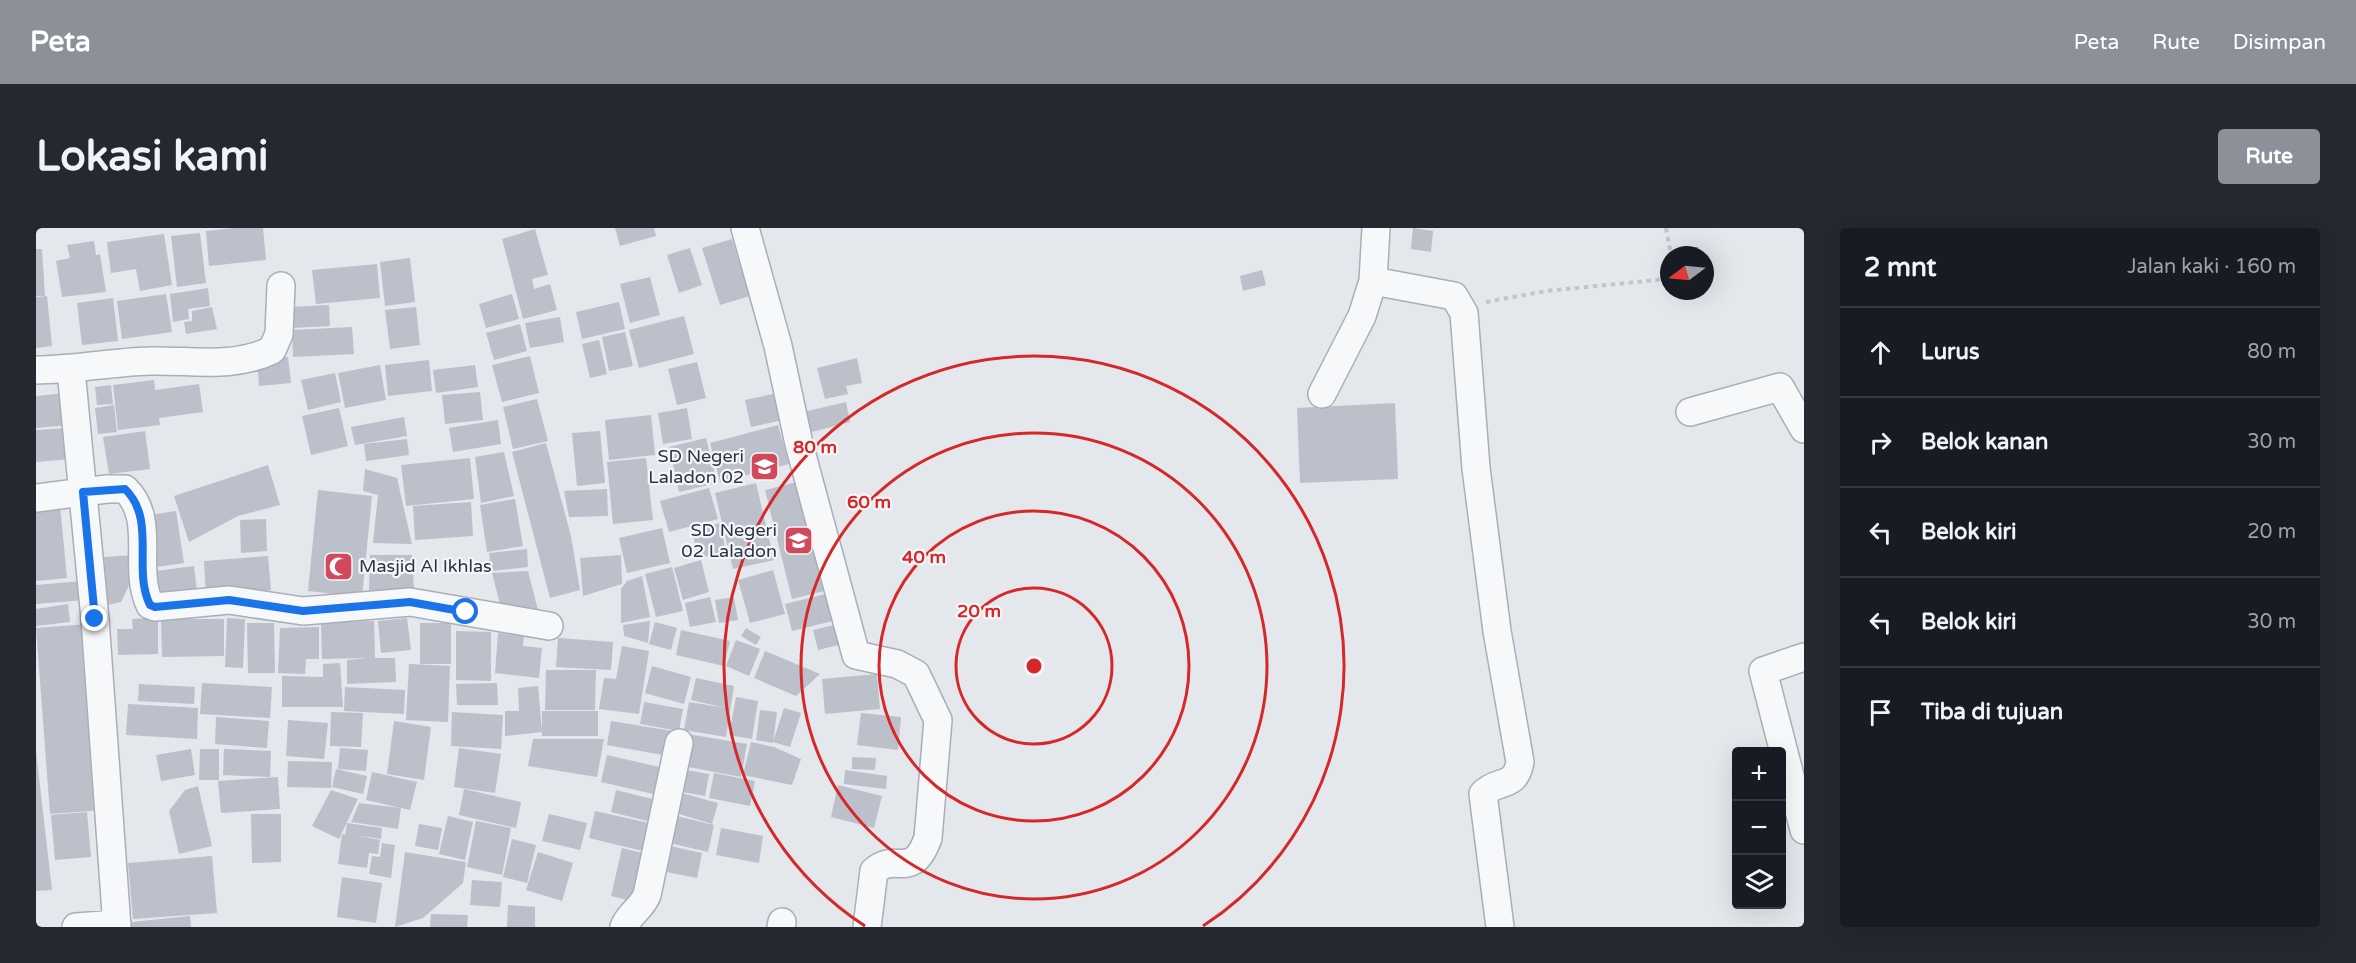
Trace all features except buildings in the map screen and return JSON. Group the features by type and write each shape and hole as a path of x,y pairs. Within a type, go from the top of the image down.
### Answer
{"street":[{"path":"745,228 778,346 798,444 856,655 897,664 916,674 938,720 928,838 921,856 911,863 881,864 874,871 867,927"},
{"path":"1322,394 1362,316 1373,281 1376,228"},
{"path":"1373,281 1449,294 1454,296 1462,306 1476,468 1497,631 1520,762 1518,774 1510,782 1487,790 1483,794 1500,927"},
{"path":"36,370 71,370 150,361 213,363 258,356 272,350 279,334 281,286"},
{"path":"71,370 95,619 117,925 76,927"},
{"path":"1690,412 1780,387 1804,429"},
{"path":"36,498 125,489 138,505 144,540 145,585 150,605 155,607 229,600 303,611 410,602 549,626"},
{"path":"1804,657 1763,671 1804,830"},
{"path":"624,927 626,921 642,907 647,895 679,743"}],"path":[{"path":"1666,228 1669,246"},
{"path":"1462,306 1546,291 1660,278"}],"place":[{"name":"SD Negeri Laladon 02","path":"765,466"},
{"name":"SD Negeri 02 Laladon","path":"798,540"},
{"name":"Masjid Al Ikhlas","path":"338,566"}],"route":[{"path":"95,619 83,492 107,489 125,489 138,505 144,540 147,600 155,607 229,600 303,611 410,602 466,612"}]}
